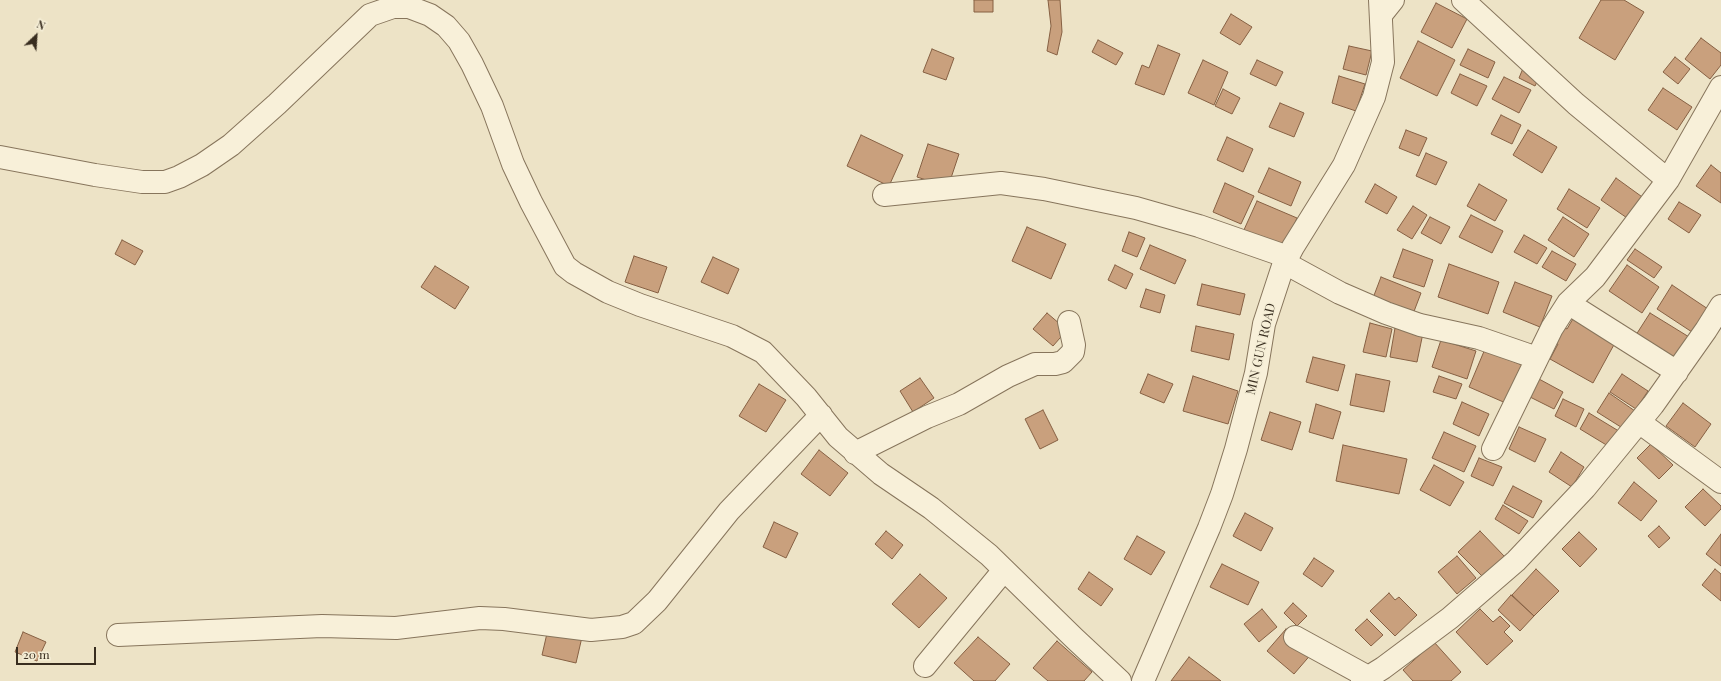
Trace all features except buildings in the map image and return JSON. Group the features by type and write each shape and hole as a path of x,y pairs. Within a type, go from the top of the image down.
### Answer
{"street":[{"path":"1463,0 1576,104 1668,180"},
{"name":"MIN GUN ROAD","path":"1143,681 1209,528 1222,494 1236,449 1256,373 1264,324 1286,260 1344,165 1374,97 1383,62 1384,5"},
{"path":"0,157 95,175 142,182 165,182 180,177 202,165 231,145 277,104 370,15 393,6 409,7 430,15 446,26 459,41 483,86 519,176 565,266 574,273 608,292 640,305 732,336 763,352 776,364 838,437 855,453 881,474 958,528 1120,681"},
{"path":"1493,449 1552,328 1568,303 1595,277 1668,180 1721,87"},
{"path":"884,195 1001,184 1044,190 1143,210 1198,226 1286,260 1340,293 1386,313 1420,325 1479,338 1537,358"},
{"path":"1568,303 1677,372"},
{"path":"1295,637 1365,679 1383,668 1450,618 1516,561 1585,488 1639,422 1677,372 1721,306"},
{"path":"855,453 927,417 959,404 1008,376 1035,364 1063,362 1073,352 1074,345 1069,322"},
{"path":"118,635 322,626 396,628 480,618 504,619 591,630 622,627 634,623 657,601 734,506 821,416"},
{"path":"1639,422 1721,482"},
{"path":"925,666 1004,570"}]}
